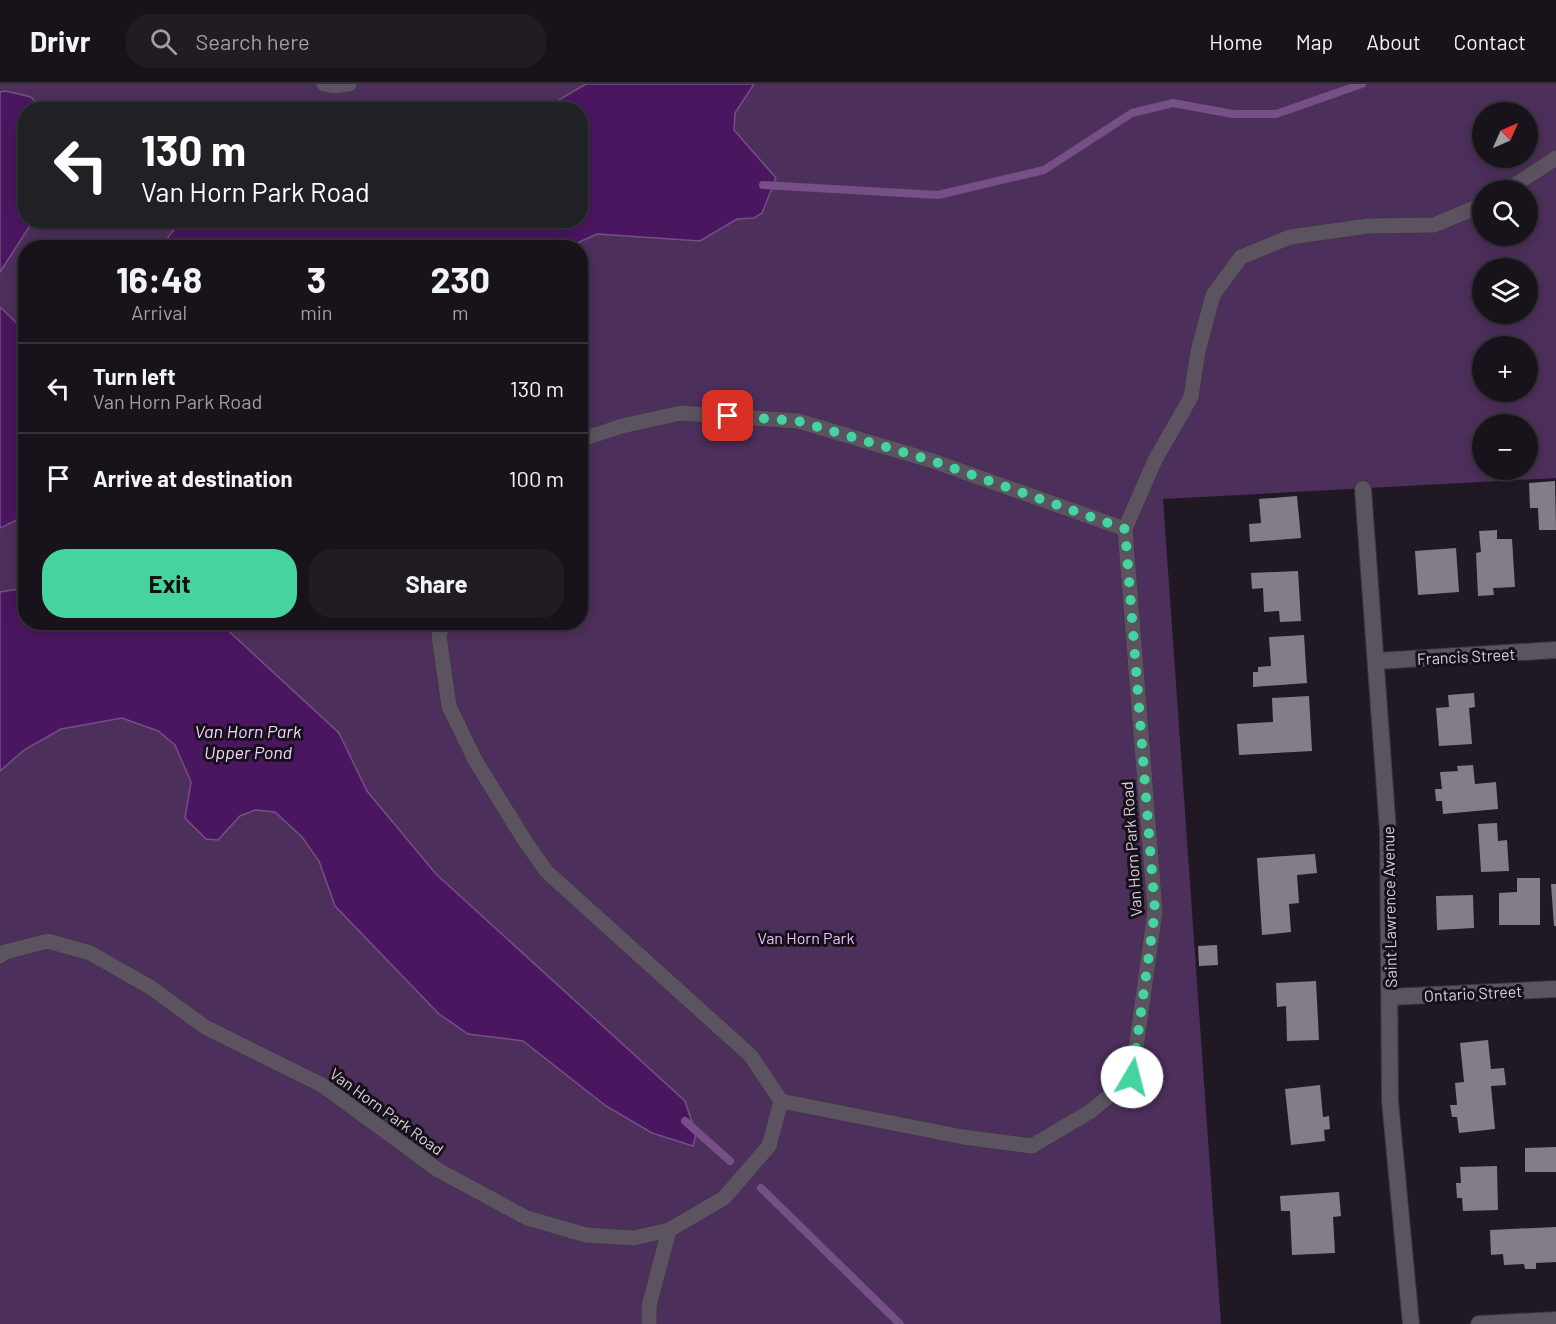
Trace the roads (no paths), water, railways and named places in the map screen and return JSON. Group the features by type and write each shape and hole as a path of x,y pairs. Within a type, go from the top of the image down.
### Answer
{"street":[{"name":"Saint Lawrence Avenue","path":"1363,489 1388,831 1390,1101 1411,1324"},
{"name":"Francis Street","path":"1377,661 1556,650"},
{"name":"Ontario Street","path":"1390,997 1556,989"},
{"path":"1479,1324 1556,1320"}],"lane":[{"path":"324,84 333,86 349,84"},
{"path":"1522,180 1556,158"},
{"name":"Van Horn Park Road","path":"0,956 5,952 48,941 90,953 150,987 205,1027 322,1085 438,1170 527,1218 586,1234 634,1238 669,1230 724,1198 769,1146 781,1101 963,1137 1032,1146 1091,1111 1132,1077 1155,911 1125,529 1155,460 1191,397 1198,351 1213,295 1241,257 1290,237 1368,226 1434,225 1472,209"},
{"path":"588,437 622,426 681,414 798,421 933,461 1125,529"},
{"path":"441,630 440,636 450,706 475,760 525,841 548,872 751,1056 781,1101"},
{"path":"648,1324 649,1306 669,1230"}],"water":[{"path":"586,84 754,84 735,113 734,130 776,178 762,213 754,218 737,219 700,241 597,234 584,240 166,240 175,228 588,228 588,102 555,102"},
{"path":"6,91 31,97 35,102 18,102 18,228 28,228 21,240 18,240 18,244 0,272 0,92"},
{"path":"0,307 18,324 18,519 0,528"},
{"name":"Van Horn Park Upper Pond","path":"18,589 18,630 228,630 339,733 367,791 436,874 685,1101 696,1134 693,1146 652,1133 606,1106 523,1041 468,1034 439,1014 335,906 319,861 302,837 275,812 255,810 240,816 218,840 206,839 185,818 191,782 175,745 158,731 122,718 61,729 24,750 0,771 0,592"}],"waterway":[{"path":"763,185 938,195 1044,170 1132,113 1173,103 1233,114 1276,114 1362,84"},
{"path":"685,1121 730,1161"},
{"path":"761,1188 900,1324"}],"park label":[{"name":"Van Horn Park","path":"806,937"}]}
